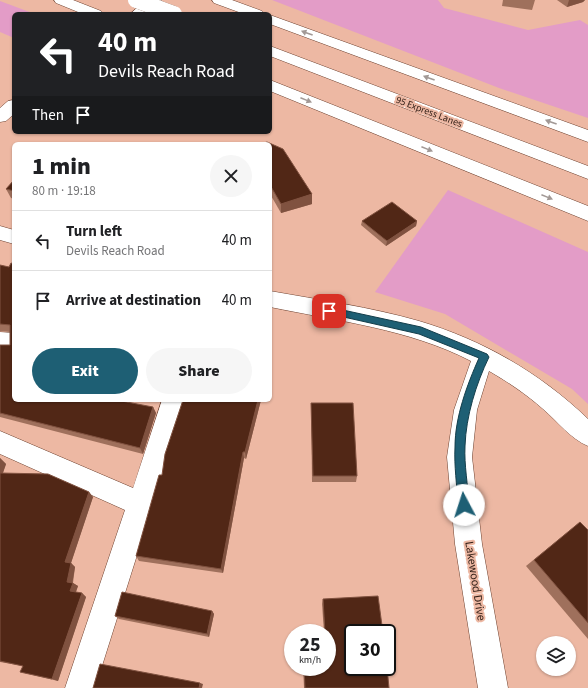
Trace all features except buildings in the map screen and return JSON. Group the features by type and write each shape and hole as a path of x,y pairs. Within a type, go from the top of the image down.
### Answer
{"main road":[{"path":"61,0 91,12"},
{"path":"136,0 169,12"},
{"path":"140,12 155,0"},
{"path":"224,2 252,12"},
{"path":"272,20 588,136"},
{"name":"95 Express Lanes","path":"272,52 588,173"},
{"path":"272,86 588,214"},
{"path":"0,117 12,107"},
{"path":"0,233 12,236"},
{"path":"272,299 402,326 439,337 484,357 512,372 543,394 588,435"},
{"path":"0,341 12,342"},
{"name":"Lakewood Drive","path":"484,357 470,394 463,419 460,446 465,518 470,559 493,688"},
{"path":"80,688 140,504 170,402"},
{"path":"0,442 140,504"}],"shaded area":[{"path":"272,0 438,0 444,8 528,30 580,20 588,25 588,118 499,88"},
{"path":"0,1 30,12 12,12 12,37 0,32"},
{"path":"448,190 588,252 588,404 572,389 445,314 375,292"}],"route":[{"path":"329,311 421,331 467,348 484,357 475,376 463,419 460,446 464,505"}]}
